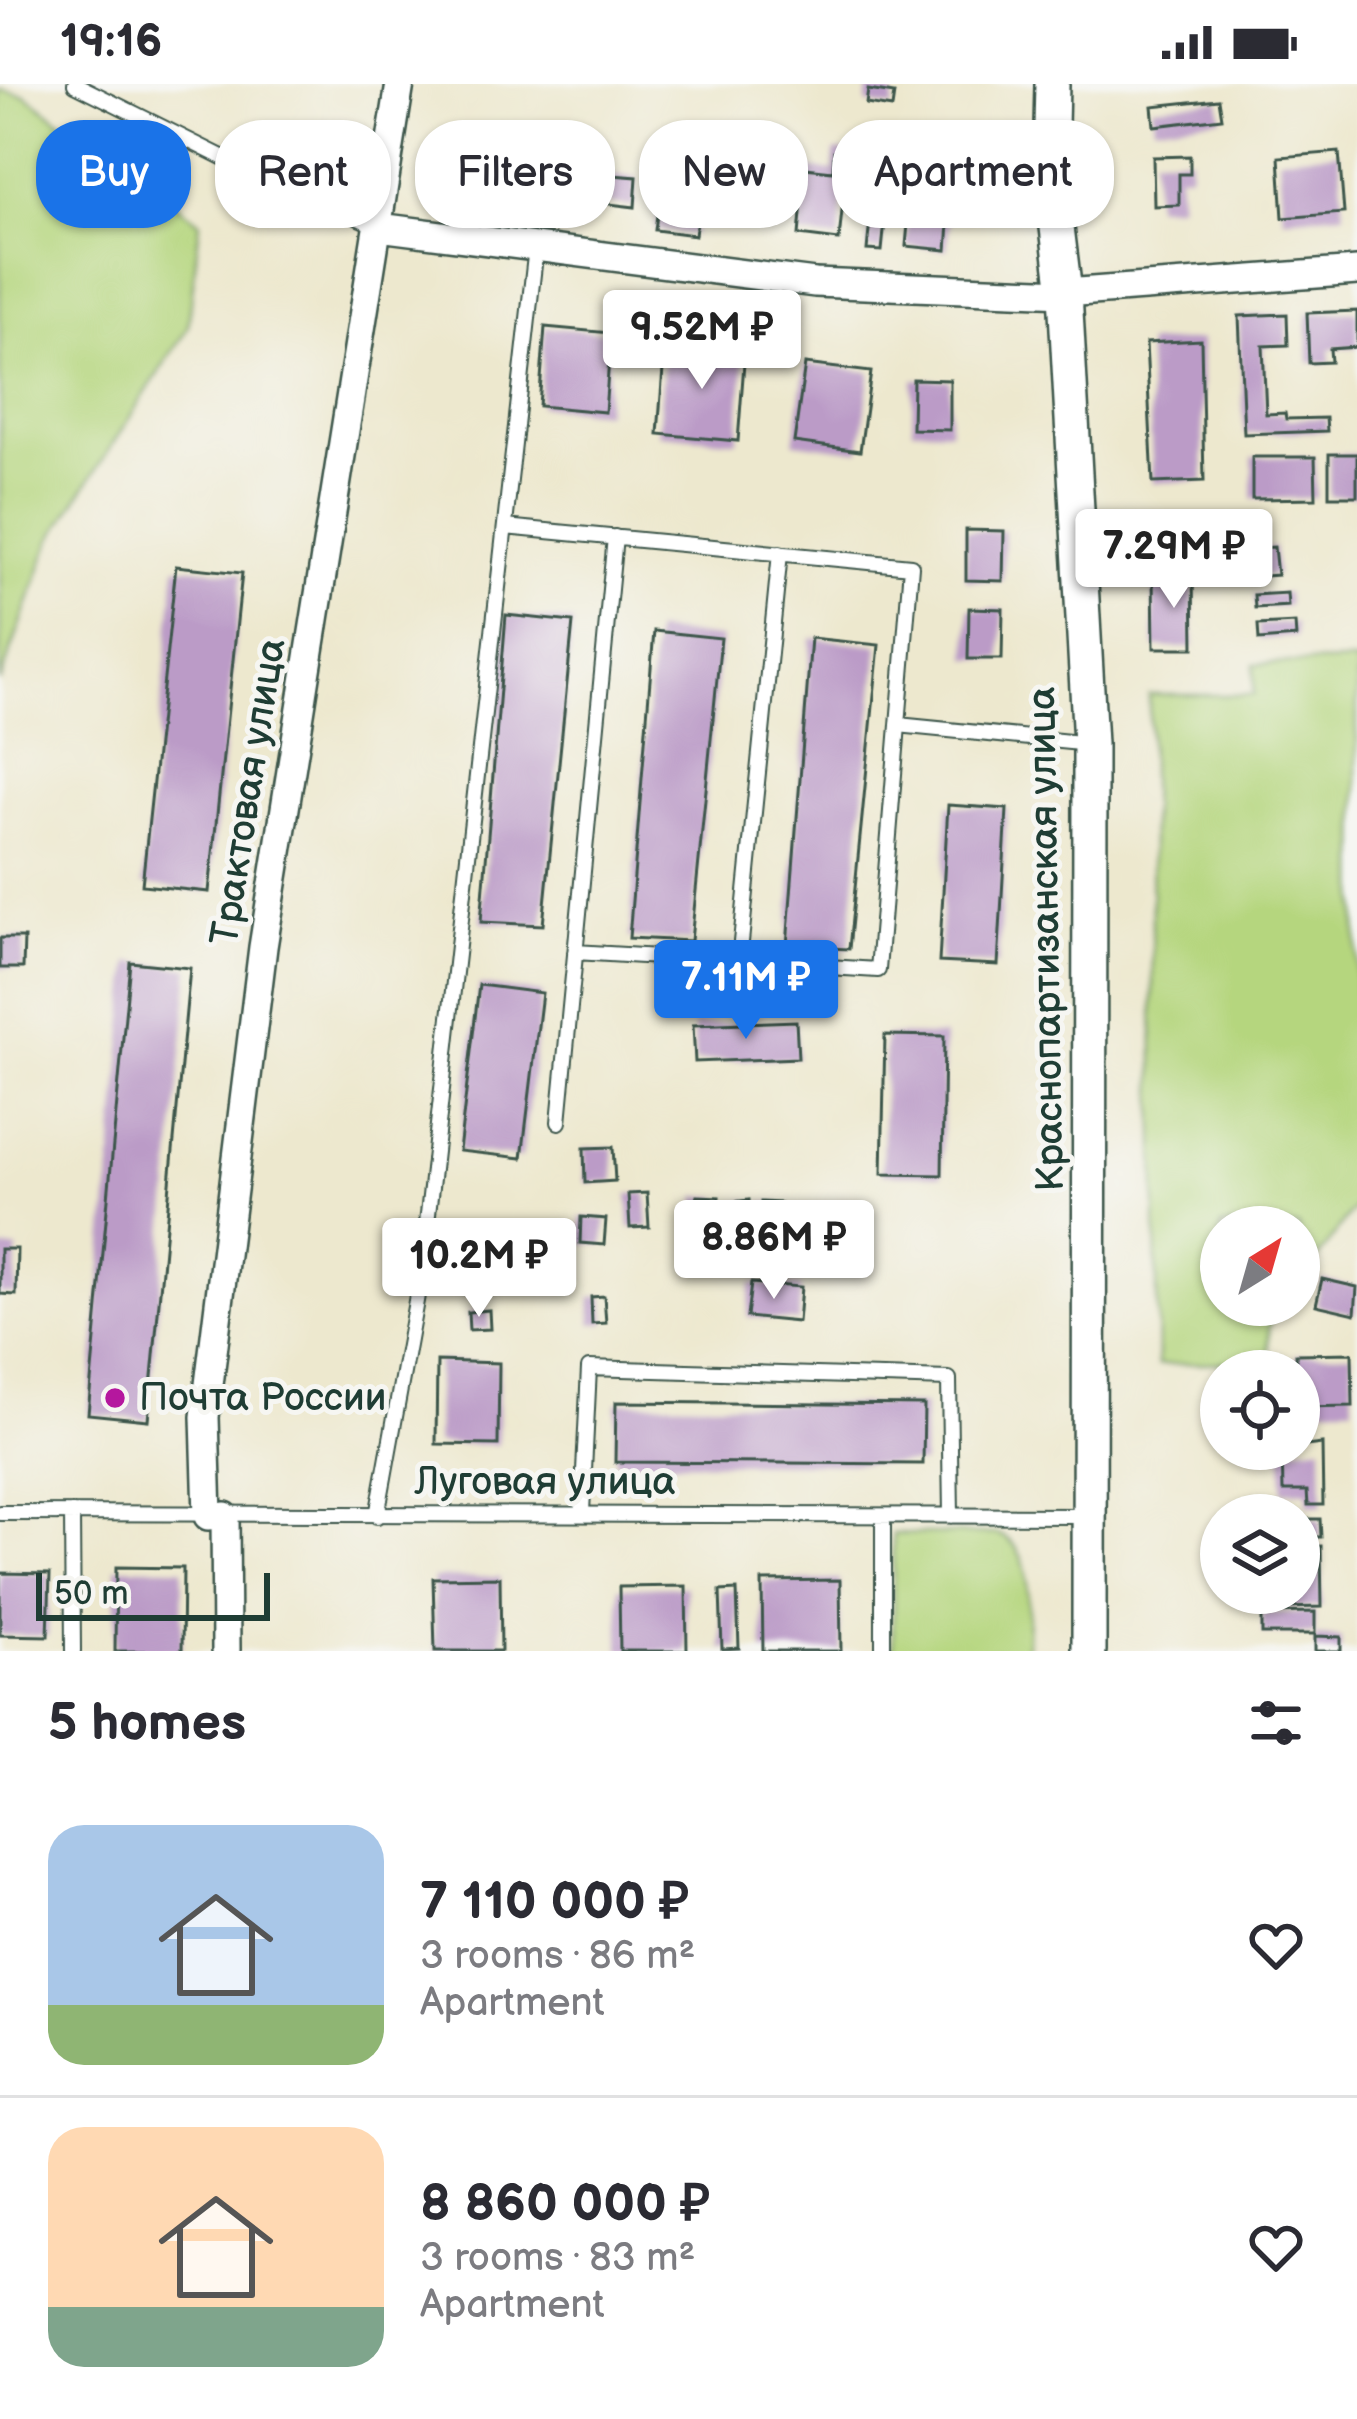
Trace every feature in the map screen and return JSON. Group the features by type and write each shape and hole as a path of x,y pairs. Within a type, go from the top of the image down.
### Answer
{"street":[{"name":"Трактовая улица","path":"391,145 400,84"},
{"name":"Краснопартизанская улица","path":"1052,84 1051,170 1065,292 1090,744 1089,1651"},
{"name":"Трактовая улица","path":"226,1651 206,1417 262,947 379,228"},
{"path":"387,228 814,283 1065,292 1357,271"}],"lane":[{"path":"75,84 215,154"},
{"path":"377,1516 422,1268 536,247"},
{"path":"505,526 911,566 878,970 575,952"},
{"path":"559,1122 615,537"},
{"path":"739,962 780,553"},
{"path":"898,724 1090,744"},
{"path":"582,1512 589,1368 949,1379 951,1516"},
{"name":"Луговая улица","path":"0,1513 1090,1516"},
{"path":"71,1513 73,1651"},
{"path":"883,1516 883,1651"}],"green space":[{"path":"0,90 25,95 59,120 36,120 36,228 191,228 191,215 200,222 188,327 51,540 0,682"},
{"path":"1357,662 1357,1204 1320,1255 1320,1206 1200,1206 1200,1326 1269,1326 1269,1350 1200,1350 1200,1363 1158,1365 1149,695 1254,695 1254,664"},
{"path":"893,1534 997,1534 1010,1541 1025,1567 1027,1651 893,1651"}],"building":[{"path":"868,90 894,94 892,108 866,104"},
{"path":"1219,99 1222,118 1154,126 1152,106"},
{"path":"1339,152 1344,213 1283,218 1279,157"},
{"path":"1190,156 1190,174 1179,174 1179,205 1154,206 1153,157"},
{"path":"808,168 832,171 832,228 840,228 839,240 799,235 800,228 808,228"},
{"path":"615,175 637,177 635,207 615,205"},
{"path":"655,228 696,228 695,235"},
{"path":"869,228 884,228 882,251 867,250"},
{"path":"908,228 949,228 947,250 906,246"},
{"path":"1357,311 1357,347 1330,349 1331,362 1309,363 1307,313"},
{"path":"1287,314 1288,345 1263,346 1266,414 1285,413 1286,419 1326,418 1327,431 1244,434 1239,316"},
{"path":"545,327 611,333 605,412 539,406"},
{"path":"1201,340 1204,481 1153,483 1146,343"},
{"path":"665,343 745,350 738,441 658,434"},
{"path":"805,364 871,372 860,451 794,442"},
{"path":"913,379 950,380 950,430 912,429"},
{"path":"1329,454 1357,454 1357,496 1329,496"},
{"path":"1252,457 1315,457 1316,498 1252,499"},
{"path":"966,530 1004,531 1003,581 966,580"},
{"path":"1274,547 1277,575 1221,579 1219,551"},
{"path":"176,566 242,573 209,892 142,885"},
{"path":"1193,573 1194,648 1154,648 1153,574"},
{"path":"1287,593 1288,606 1255,608 1254,595"},
{"path":"969,608 1003,609 1002,659 968,659"},
{"path":"506,615 573,622 543,925 481,922"},
{"path":"1295,623 1296,637 1259,640 1258,625"},
{"path":"654,631 721,638 691,941 629,938"},
{"path":"811,638 879,645 849,949 787,946"},
{"path":"948,805 1007,809 998,965 939,962"},
{"path":"0,938 24,938 23,968 0,968"},
{"path":"130,962 190,968 148,1420 88,1414"},
{"path":"479,985 542,993 522,1158 459,1151"},
{"path":"796,1021 798,1058 695,1062 693,1025"},
{"path":"885,1035 944,1036 942,1175 882,1174"},
{"path":"613,1147 615,1181 585,1183 584,1148"},
{"path":"647,1193 649,1227 630,1228 628,1194"},
{"path":"697,1196 719,1197 717,1233 695,1232"},
{"path":"749,1200 752,1234 735,1236 732,1202"},
{"path":"761,1202 780,1203 780,1225 760,1224"},
{"path":"581,1217 606,1219 604,1245 580,1243"},
{"path":"793,1224 809,1225 808,1250 792,1250"},
{"path":"0,1249 17,1249 16,1295 0,1294"},
{"path":"1322,1279 1357,1287 1355,1314 1320,1306"},
{"path":"751,1283 801,1287 798,1322 747,1317"},
{"path":"604,1296 606,1323 592,1324 591,1297"},
{"path":"489,1310 490,1329 469,1330 468,1312"},
{"path":"1352,1353 1353,1406 1320,1407 1320,1354"},
{"path":"437,1361 499,1363 498,1445 436,1444"},
{"path":"616,1402 924,1405 923,1464 615,1462"},
{"path":"1320,1444 1323,1505 1320,1494 1283,1491 1282,1470 1320,1470"},
{"path":"1320,1546 1322,1607 1320,1607"},
{"path":"116,1567 183,1568 182,1651 115,1651"},
{"path":"0,1573 50,1574 48,1636 0,1635"},
{"path":"500,1577 501,1651 435,1651 433,1578"},
{"path":"840,1580 841,1651 763,1651 762,1581"},
{"path":"686,1586 687,1651 620,1651 619,1587"},
{"path":"737,1590 739,1648 722,1649 720,1591"},
{"path":"1262,1614 1315,1614 1315,1634 1262,1634"},
{"path":"1315,1636 1341,1637 1341,1651 1315,1651"}],"place":[{"name":"Почта России","path":"115,1398"}]}
